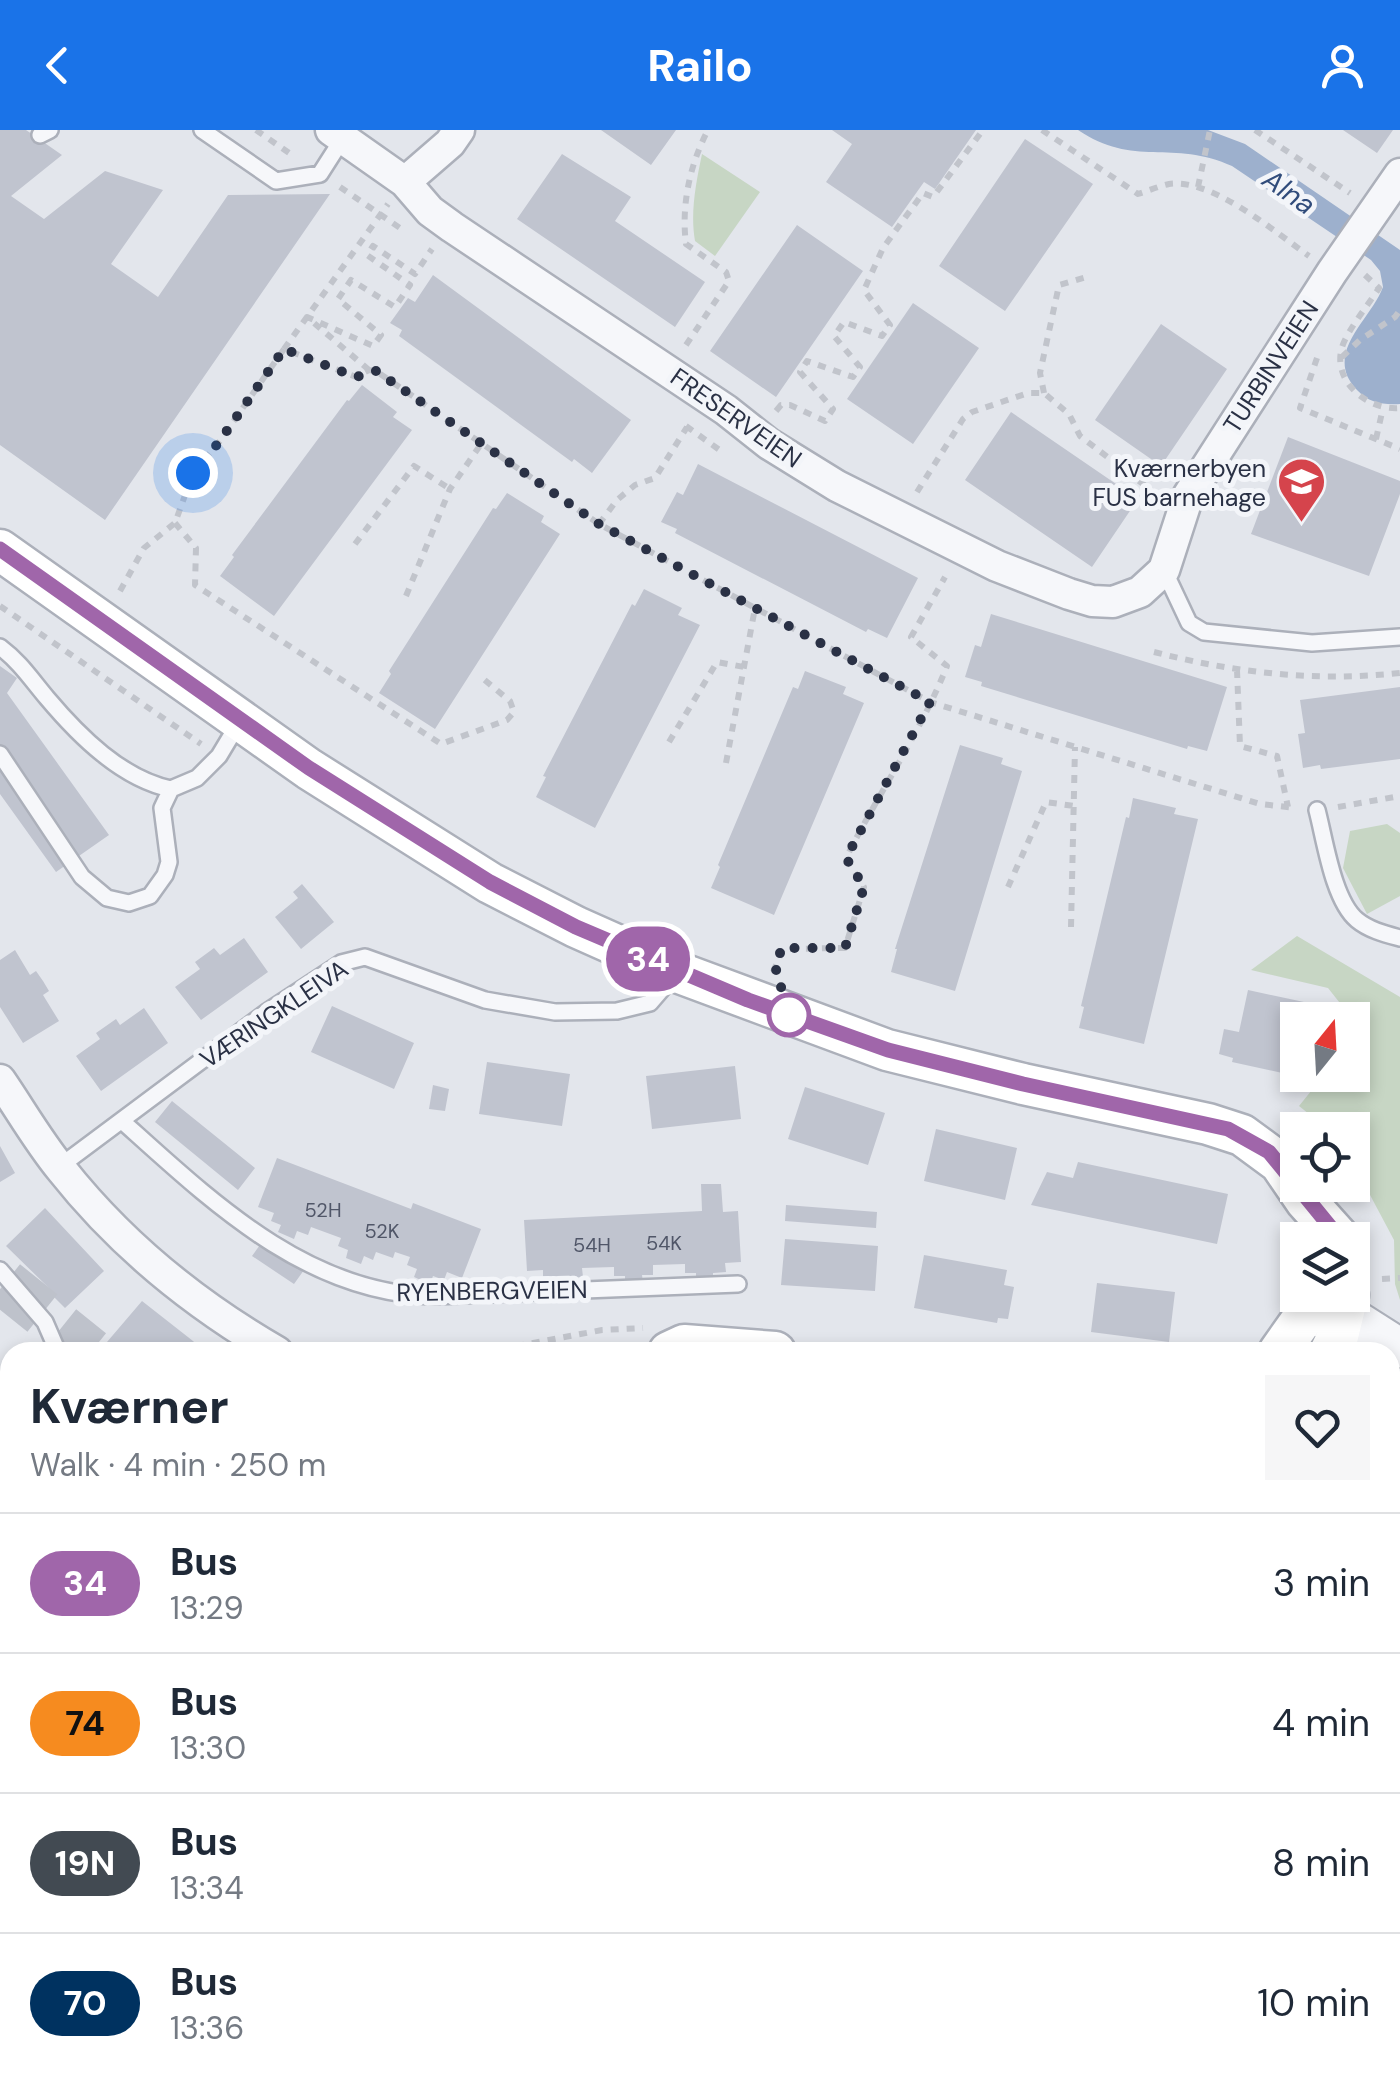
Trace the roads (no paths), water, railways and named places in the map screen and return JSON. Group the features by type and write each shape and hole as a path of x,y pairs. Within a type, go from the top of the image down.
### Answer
{"main road":[{"path":"0,550 240,721 490,882 576,927 676,972 888,1050 1228,1129 1269,1152 1289,1173 1308,1220"},
{"path":"1290,1342 1324,1312"},
{"path":"1333,1342 1336,1312"}],"street":[{"path":"405,182 450,143 459,130"},
{"name":"FRESERVEIEN","path":"337,134 405,182 452,228 726,410 770,444 854,495 997,566 1092,601 1113,602 1140,592 1164,570"},
{"name":"TURBINVEIEN","path":"1164,570 1188,496 1400,174"},
{"path":"0,1080 59,1168 117,1234 166,1278 262,1342"},
{"path":"1353,1312 1392,1342"}],"lane":[{"name":"FRESERVEIEN","path":"202,130 276,180 320,174 337,134"},
{"path":"1164,570 1189,623 1204,632 1312,643 1400,637"},
{"path":"0,647 21,663 48,700 93,746 148,784 171,790"},
{"path":"0,754 94,890 120,902 139,902 161,885 168,862 162,808 171,790 197,778 219,756 240,721"},
{"path":"1317,810 1338,891 1348,909 1357,920 1400,938"},
{"name":"VÆRINGKLEIVA","path":"59,1168 268,1011 340,963 365,957 485,1000 555,1012 616,1011 650,1003 676,972"},
{"name":"RYENBERGVEIEN","path":"122,1121 208,1198 289,1252 341,1280 386,1293 435,1296 738,1284"},
{"path":"0,1270 45,1322 54,1342"}],"water":[{"name":"Alna","path":"1078,130 1208,130 1245,144 1400,250 1400,404 1366,398 1348,376 1345,363 1352,337 1383,287 1380,271 1371,260 1232,166 1191,154 1117,148"}],"tunnel":[{"path":"5,1283 79,1342"}],"place":[{"name":"Kværnerbyen FUS barnehage","path":"1301,524"}]}
